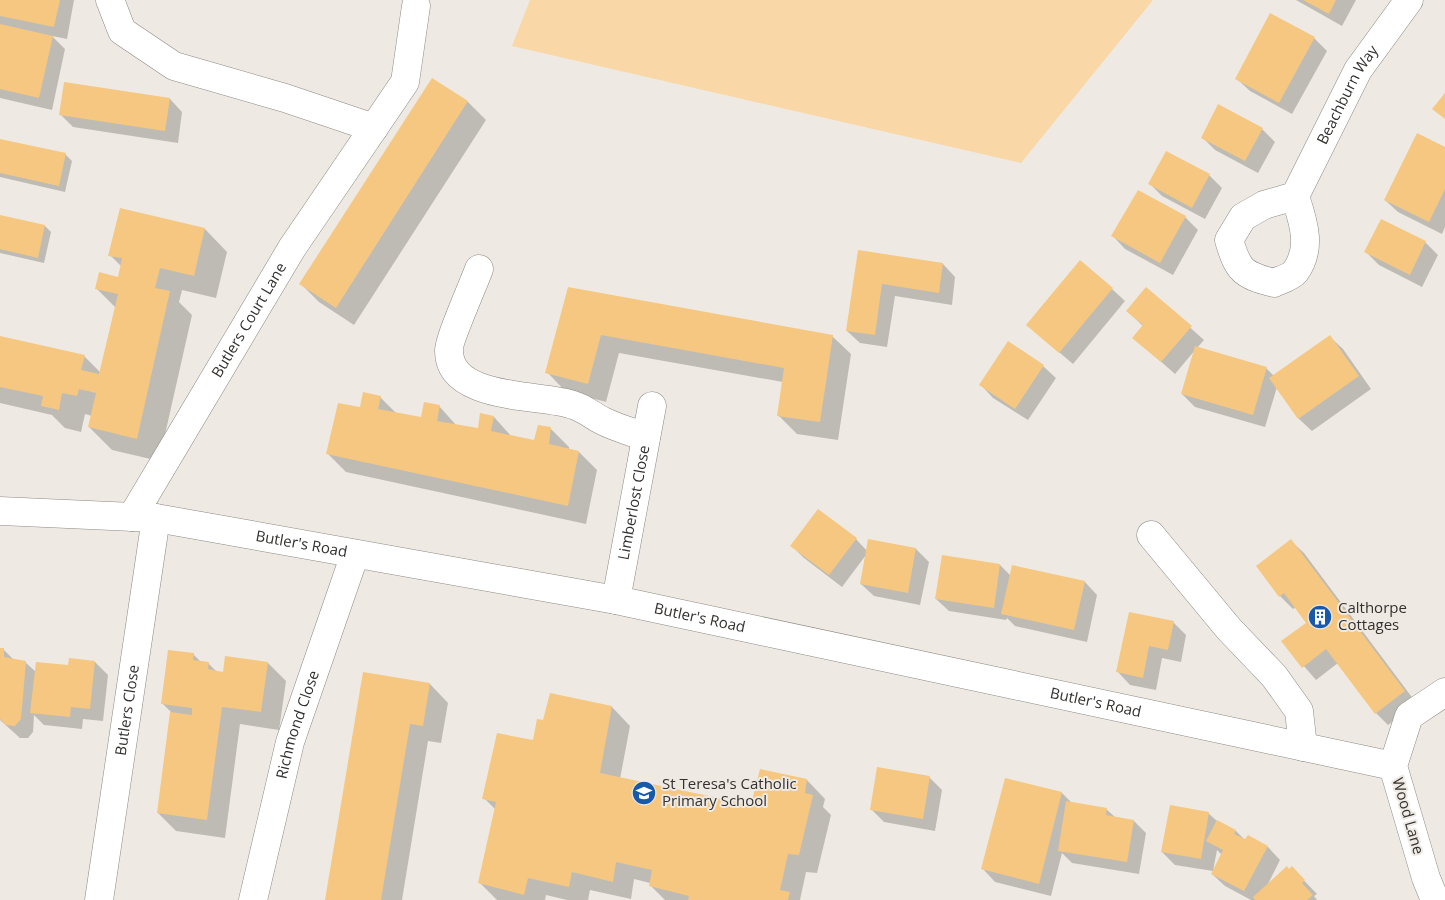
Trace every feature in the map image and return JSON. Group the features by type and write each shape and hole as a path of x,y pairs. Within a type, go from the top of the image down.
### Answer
{"street":[{"path":"110,0 122,31 174,66 285,98 374,128"},
{"name":"Beachburn Way","path":"1295,196 1358,70 1409,0"},
{"name":"Butlers Court Lane","path":"144,518 292,248 405,82 416,6"},
{"path":"479,269 448,351 453,365 462,378 476,385 511,396 572,404 605,422 646,437"},
{"name":"Limberlost Close","path":"616,600 652,406"},
{"name":"Butler's Road","path":"0,511 144,518 616,600 1393,766"},
{"name":"Butlers Close","path":"99,900 144,518"},
{"path":"1151,535 1229,628 1274,676 1299,711 1303,747"},
{"name":"Richmond Close","path":"254,900 290,742 355,554"},
{"name":"Wood Lane","path":"1435,881 1393,766 1409,716 1445,692"}],"shaded area":[{"path":"530,0 1153,0 1021,163 512,46"}],"building":[{"path":"0,0 60,0 54,27 0,16"},
{"path":"1303,0 1336,0 1329,14"},
{"path":"1270,13 1315,37 1279,103 1235,79"},
{"path":"0,24 53,36 39,98 0,89"},
{"path":"432,78 468,101 336,308 299,284"},
{"path":"64,82 170,98 165,131 59,115"},
{"path":"1445,93 1445,119 1432,109"},
{"path":"1218,104 1263,128 1245,161 1201,138"},
{"path":"1417,133 1445,147 1445,189 1429,222 1384,200"},
{"path":"0,139 66,153 59,186 0,173"},
{"path":"1166,151 1210,174 1192,208 1148,184"},
{"path":"1138,190 1186,216 1160,263 1111,236"},
{"path":"120,208 205,228 194,276 160,268 155,288 170,291 137,439 88,427 96,393 79,389 77,396 62,393 59,410 41,406 43,396 0,387 0,336 85,355 81,370 99,374 118,294 95,289 99,272 118,277 122,258 108,256"},
{"path":"0,215 45,225 38,258 0,249"},
{"path":"1381,219 1426,241 1410,275 1364,252"},
{"path":"858,250 943,263 939,293 882,284 875,335 846,331"},
{"path":"1080,260 1113,288 1059,353 1026,325"},
{"path":"568,287 833,335 820,422 777,416 784,368 601,335 588,384 545,373"},
{"path":"1146,287 1192,326 1161,362 1132,338 1143,325 1126,311"},
{"path":"1330,335 1359,376 1298,419 1269,378"},
{"path":"1008,341 1044,365 1015,409 979,385"},
{"path":"1195,346 1267,367 1253,415 1181,394"},
{"path":"363,392 381,396 378,409 421,417 424,402 440,405 437,421 478,428 480,413 494,416 491,431 534,440 538,425 551,427 549,444 579,451 568,506 326,454 338,403 360,407"},
{"path":"818,509 857,538 829,575 790,546"},
{"path":"868,539 916,548 908,593 860,584"},
{"path":"1291,539 1405,691 1375,714 1326,649 1302,668 1281,641 1306,623 1284,593 1279,597 1256,566"},
{"path":"942,555 1000,564 994,608 935,599"},
{"path":"1012,565 1085,581 1074,630 1001,614"},
{"path":"1129,612 1174,621 1168,650 1149,646 1143,678 1116,672"},
{"path":"0,648 4,648 4,657 26,661 21,719 15,726 6,725 0,719"},
{"path":"168,650 194,653 193,660 209,662 208,669 223,672 225,656 268,662 261,712 222,707 207,820 157,813 170,712 192,715 192,708 161,704"},
{"path":"69,658 95,661 90,709 71,707 70,717 30,713 36,662 68,665"},
{"path":"363,672 430,683 423,726 410,724 381,900 325,900"},
{"path":"550,693 612,706 600,773 751,805 760,769 807,779 805,793 813,795 799,855 788,854 780,890 790,892 788,900 688,900 689,896 649,886 652,870 616,862 613,882 572,872 569,887 528,878 524,895 478,883 496,802 482,799 497,733 533,740 537,719 543,720"},
{"path":"877,767 930,776 923,819 870,810"},
{"path":"1005,778 1062,792 1039,884 981,869"},
{"path":"1066,801 1107,808 1106,815 1134,820 1127,862 1058,851"},
{"path":"1170,805 1209,812 1201,859 1161,852"},
{"path":"1217,820 1236,830 1234,834 1245,839 1248,835 1268,846 1244,891 1211,874 1223,850 1206,841"},
{"path":"1287,866 1289,869 1292,866 1305,880 1302,883 1313,895 1307,900 1255,900 1253,897"}],"place":[{"name":"Calthorpe Cottages","path":"1320,617"},
{"name":"St Teresa's Catholic Primary School","path":"644,793"}]}
